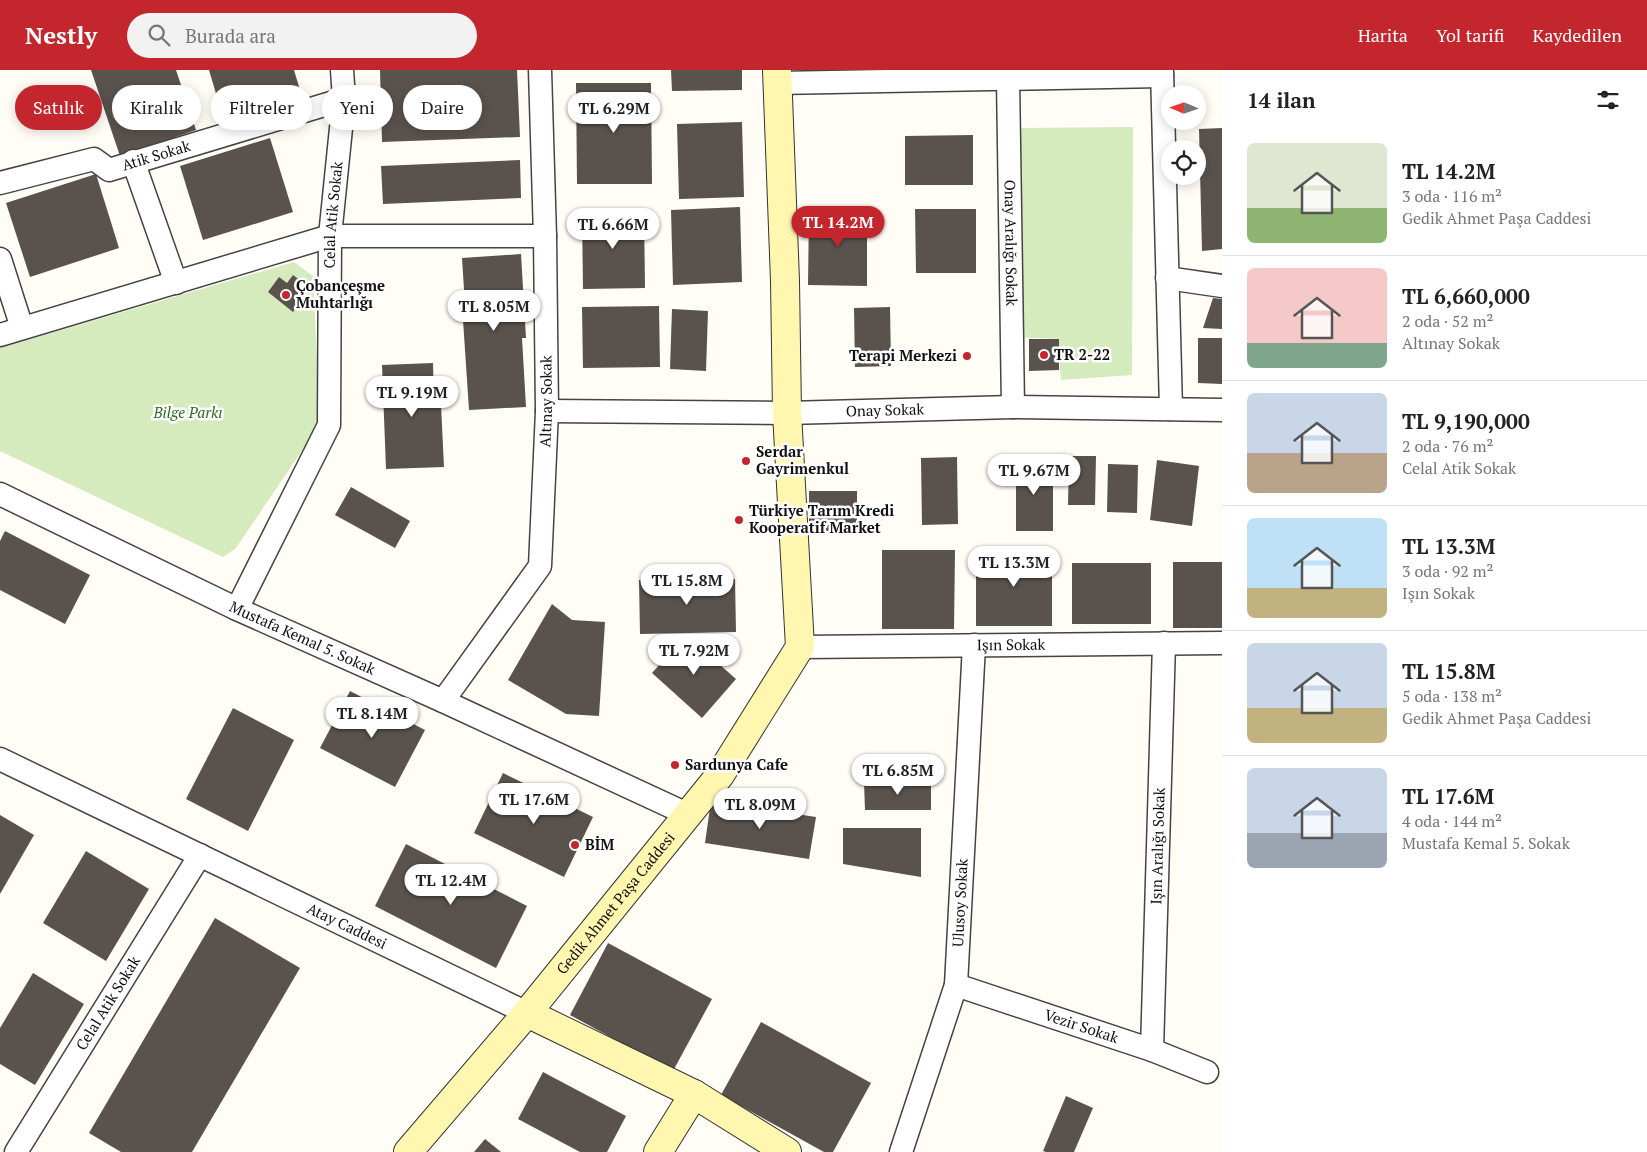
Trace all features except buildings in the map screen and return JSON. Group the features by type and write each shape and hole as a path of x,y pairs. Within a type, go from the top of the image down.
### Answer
{"street":[{"name":"Celal Atik Sokak","path":"342,70 343,85"},
{"name":"Altınay Sokak","path":"443,701 540,566 547,411 545,236 540,70"},
{"path":"800,647 787,412 785,281 777,76 1008,79 1162,73 1172,409"},
{"name":"Onay Aralığı Sokak","path":"1008,79 1013,406"},
{"name":"Atik Sokak","path":"0,183 94,159 109,170 133,161 322,105"},
{"name":"Celal Atik Sokak","path":"237,609 329,425 330,236 341,130"},
{"path":"133,161 176,283"},
{"path":"0,335 330,236 545,236"},
{"path":"0,259 22,328"},
{"path":"1168,278 1222,286"},
{"name":"Onay Sokak","path":"547,411 787,412 1013,406 1222,410"},
{"name":"Mustafa Kemal 5. Sokak","path":"0,494 237,609 443,701 689,815"},
{"name":"Işın Sokak","path":"800,647 1222,642"},
{"name":"Işın Aralığı Sokak","path":"1152,1050 1164,643"},
{"name":"Ulusoy Sokak","path":"901,1152 956,985 974,645"},
{"name":"Gedik Ahmet Paşa Caddesi","path":"408,1152 527,1013 689,815 720,775 800,647"},
{"name":"Atay Caddesi","path":"0,759 694,1094 787,1152"},
{"name":"Celal Atik Sokak","path":"16,1152 200,855"},
{"name":"Vezir Sokak","path":"956,985 1152,1050 1207,1072"},
{"path":"658,1152 694,1094"}],"green space":[{"path":"1133,127 1132,375 1061,380 1058,339 1017,337 1014,128"},
{"name":"Bilge Parkı","path":"294,262 313,276 320,424 236,548 223,557 0,451 0,348"}],"place":[{"name":"Çobançeşme Muhtarlığı","path":"286,295"},
{"name":"TR 2-22","path":"1044,355"},
{"name":"Terapi Merkezi","path":"967,356"},
{"name":"Serdar Gayrimenkul","path":"746,461"},
{"name":"Türkiye Tarım Kredi Kooperatif Market","path":"739,520"},
{"name":"Sardunya Cafe","path":"675,765"},
{"name":"BİM","path":"575,845"}]}
